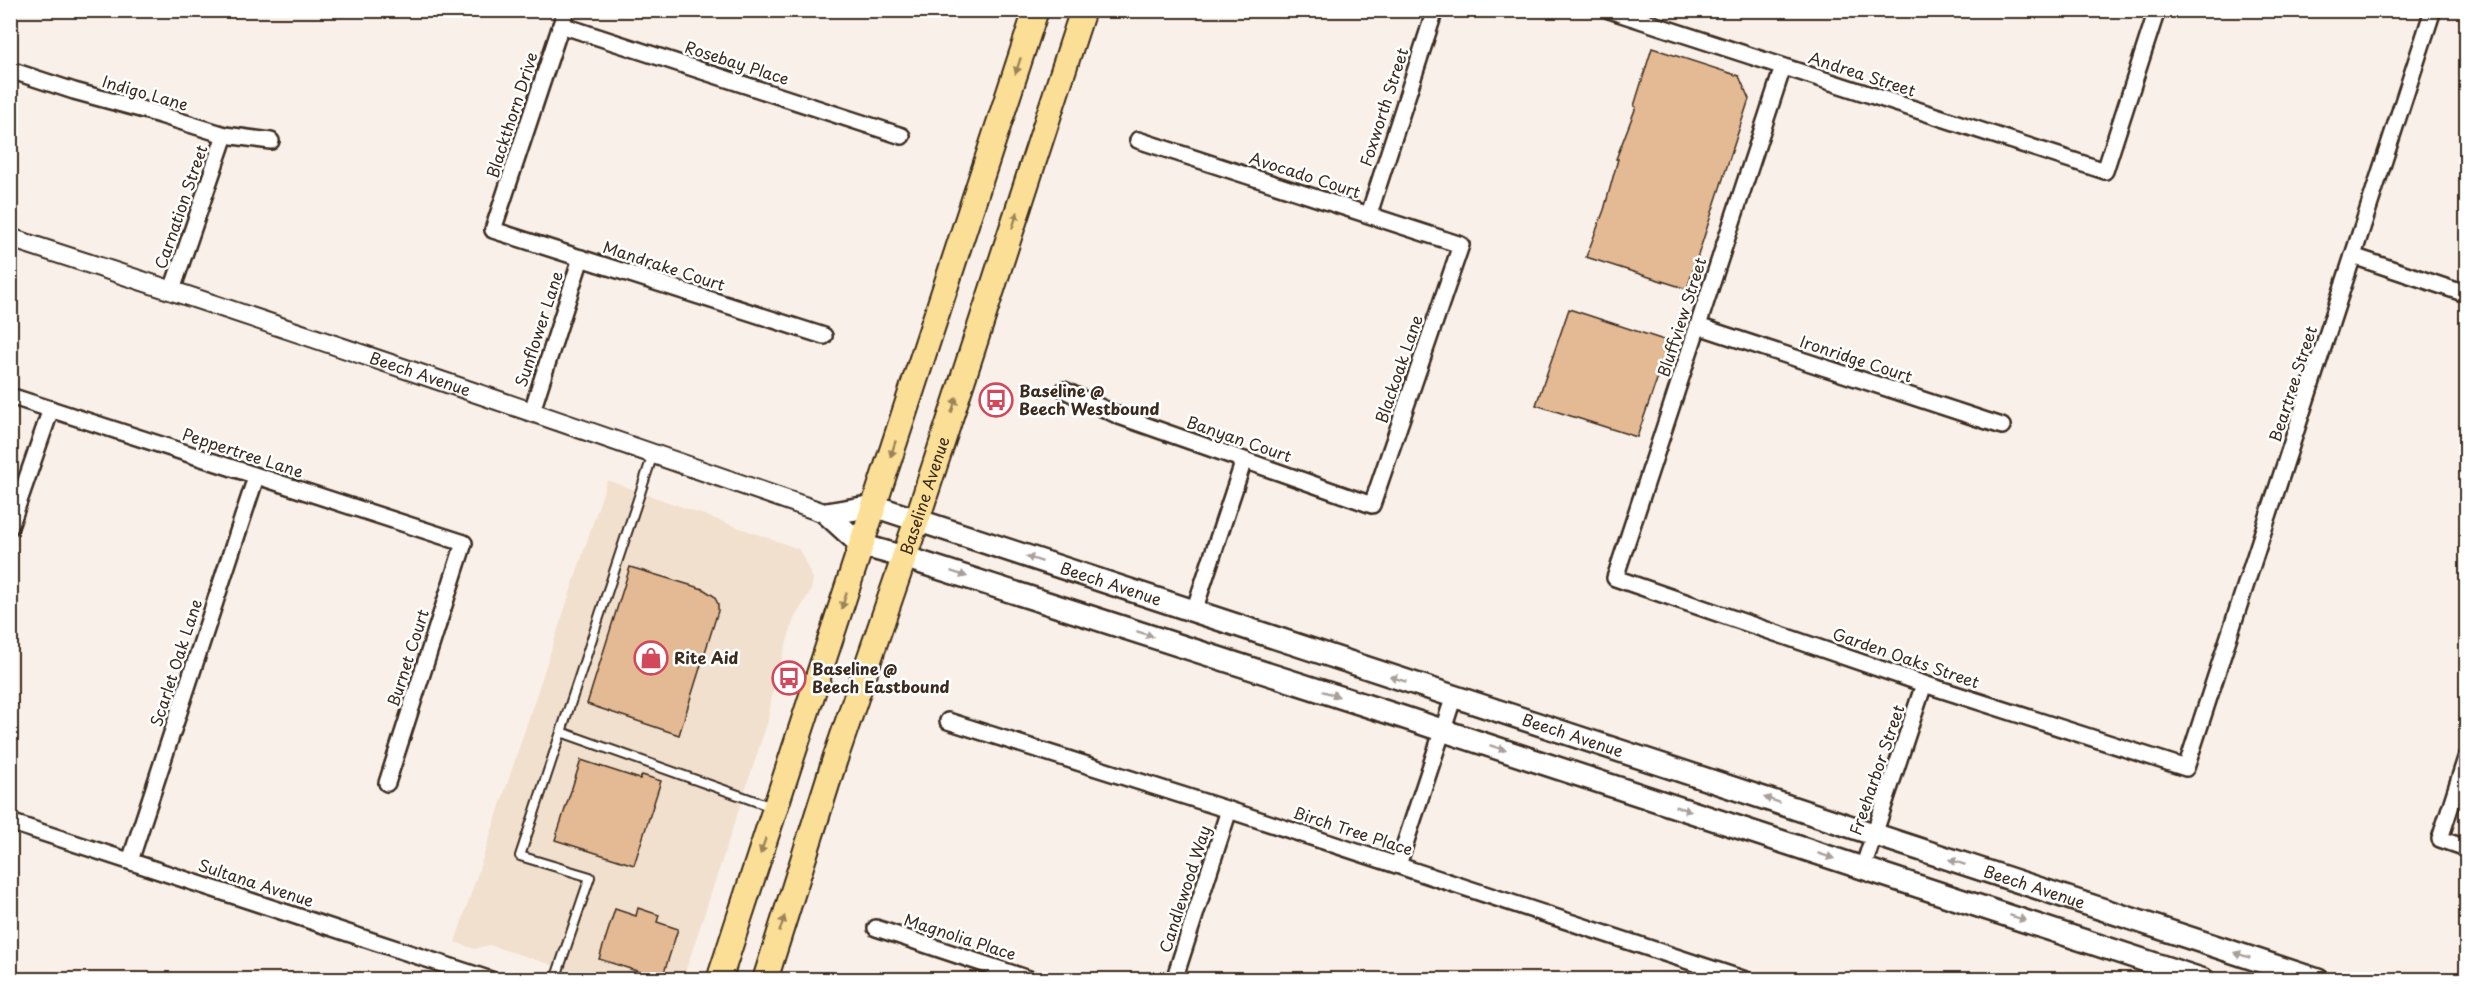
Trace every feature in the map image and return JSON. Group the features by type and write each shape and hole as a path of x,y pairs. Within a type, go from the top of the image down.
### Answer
{"main road":[{"path":"718,980 1036,10"},
{"name":"Baseline Avenue","path":"765,980 835,759 917,520 1083,10"},
{"name":"Beech Avenue","path":"827,514 874,506 2318,980"},
{"name":"Beech Avenue","path":"827,514 861,545 904,556 1442,730 2204,980"}],"street":[{"name":"Foxworth Street","path":"1369,214 1435,10"},
{"name":"Andrea Street","path":"1609,10 2104,171 2157,10"},
{"name":"Beartree Street","path":"2187,768 2433,10"},
{"name":"Rosebay Place","path":"563,18 903,135"},
{"name":"Blackthorn Drive","path":"493,230 563,18"},
{"name":"Bluffview Street","path":"1615,578 1783,67"},
{"name":"Indigo Lane","path":"10,70 225,135 271,141"},
{"name":"Carnation Street","path":"172,290 225,135"},
{"name":"Avocado Court","path":"1138,140 1461,245"},
{"name":"Mandrake Court","path":"493,230 824,336"},
{"name":"Beech Avenue","path":"10,238 532,411 827,514"},
{"name":"Blackoak Lane","path":"1372,505 1461,245"},
{"path":"2354,256 2466,294"},
{"name":"Sunflower Lane","path":"532,411 581,258"},
{"name":"Ironridge Court","path":"1698,326 2002,426"},
{"name":"Banyan Court","path":"1064,390 1119,416 1372,505"},
{"name":"Peppertree Lane","path":"10,396 464,543"},
{"path":"10,527 51,409"},
{"path":"1194,611 1244,460"},
{"name":"Scarlet Oak Lane","path":"130,861 256,477"},
{"name":"Burnet Court","path":"387,783 464,543"},
{"name":"Garden Oaks Street","path":"1615,578 1924,684 2187,768"},
{"name":"Freeharbor Street","path":"1863,868 1924,684"},
{"path":"1398,865 1454,696"},
{"name":"Birch Tree Place","path":"948,721 1229,810 1746,980"},
{"path":"2466,758 2440,839 2466,848"},
{"name":"Candlewood Way","path":"1174,980 1229,810"},
{"name":"Sultana Avenue","path":"10,822 491,980"},
{"name":"Magnolia Place","path":"876,928 1032,980"}],"lane":[{"path":"555,980 590,877 520,856 653,453"},
{"path":"561,732 776,808"}],"shaded area":[{"path":"607,480 799,549 813,579 811,591 794,619 774,684 768,721 683,979 596,979 489,945 474,949 455,942"}],"building":[{"path":"1652,48 1739,76 1749,99 1687,289 1586,257 1604,210 1618,159 1616,159 1636,107 1634,106"},
{"path":"1569,309 1670,342 1637,437 1536,405"},
{"path":"630,567 703,589 714,596 718,604 718,611 679,735 587,704"},
{"path":"581,760 640,779 642,775 661,781 634,865 555,840"},
{"path":"638,908 659,915 657,922 678,929 662,979 599,959 615,909 636,916"}],"place":[{"name":"Baseline @ Beech Westbound","path":"996,400"},
{"name":"Rite Aid","path":"651,658"},
{"name":"Baseline @ Beech Eastbound","path":"789,678"}]}
